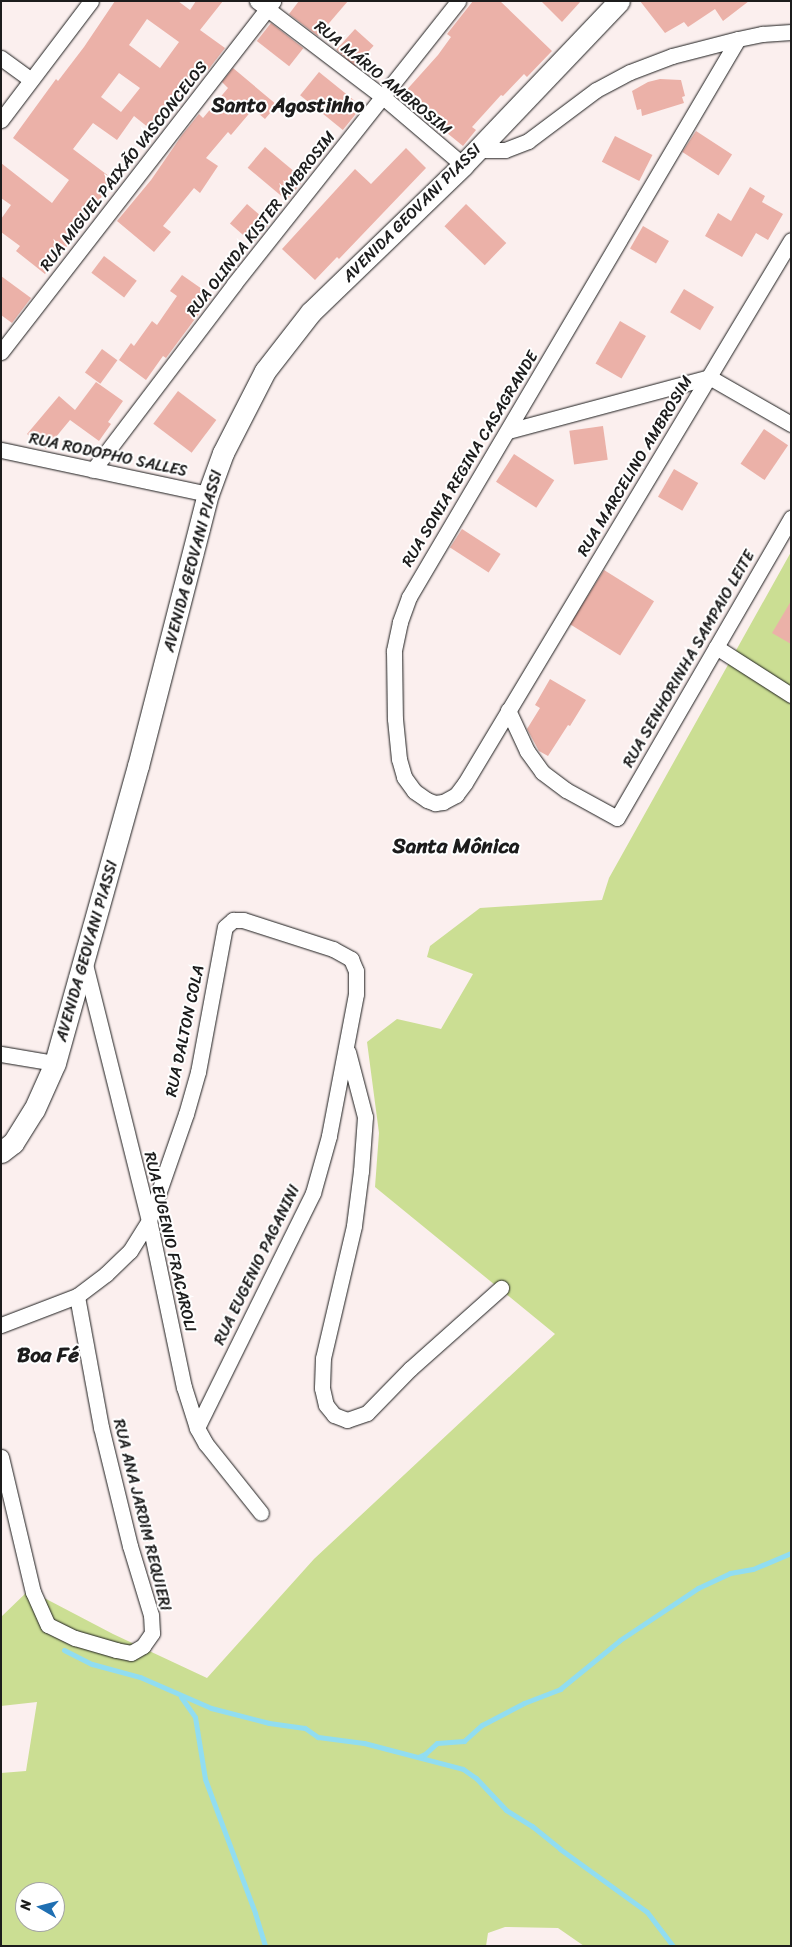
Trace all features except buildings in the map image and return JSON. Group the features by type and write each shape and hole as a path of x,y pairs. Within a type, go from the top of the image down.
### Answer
{"main road":[{"name":"AVENIDA GEOVANI PIASSI","path":"1,1152 13,1143 34,1110 56,1063 138,766 208,494 223,453 265,371 311,312 469,157 619,1"}],"street":[{"path":"1,120 91,1"},
{"name":"RUA OLINDA KISTER AMBROSIM","path":"94,470 234,284 458,1"},
{"name":"RUA MÁRIO AMBROSIM","path":"266,4 383,97 469,157"},
{"name":"RUA MIGUEL PAIXÃO VASCONCELOS","path":"1,352 266,4"},
{"path":"469,157 505,150 528,141 596,90 630,72 672,56 738,39 762,34 791,32"},
{"name":"RUA SONIA REGINA CASAGRANDE","path":"508,710 456,795 443,802 435,803 414,791 404,777 399,759 396,727 393,666 400,622 409,597 738,39"},
{"path":"1,58 31,80"},
{"name":"RUA MARCELINO AMBROSIM","path":"508,710 791,240"},
{"path":"508,431 709,377 791,424"},
{"name":"RUA RODOPHO SALLES","path":"1,450 208,494"},
{"name":"RUA SENHORINHA SAMPAIO LEITE","path":"508,710 527,751 542,772 566,790 617,818 791,518"},
{"path":"716,647 791,695"},
{"name":"RUA EUGENIO PAGANINI","path":"197,1428 313,1193 329,1136 356,994 356,971 354,965 350,960 333,949 243,920 232,920 225,927"},
{"name":"RUA DALTON COLA","path":"1,1325 77,1296 106,1274 130,1251 149,1220 186,1114 198,1072 225,927"},
{"name":"RUA EUGENIO FRACAROLI","path":"84,960 149,1220 184,1387 197,1428 206,1444 260,1514"},
{"path":"347,1048 365,1117 354,1226 323,1358 322,1388 326,1405 334,1415 346,1420 367,1413 410,1368 500,1288"},
{"path":"1,1054 56,1063"},
{"name":"RUA ANA JARDIM REQUIERI","path":"1,1457 33,1592 48,1625 75,1638 116,1650 131,1653 143,1646 152,1633 151,1616 130,1546 101,1427 77,1296"}],"green space":[{"path":"791,552 791,1946 584,1946 558,1928 505,1927 488,1933 486,1946 1,1946 1,1773 26,1771 37,1702 1,1706 1,1617 29,1590 113,1634 207,1678 314,1559 555,1334 375,1187 379,1133 367,1042 397,1019 441,1029 473,974 427,957 430,946 480,908 602,900 609,878"}],"waterway":[{"path":"418,1757 425,1754 437,1743 464,1741 482,1725 524,1703 560,1689 620,1640 698,1588 730,1573 753,1569 791,1553"},
{"path":"64,1650 92,1664 140,1677 211,1708 269,1723 305,1728 318,1737 364,1743 463,1769 476,1778 506,1810 532,1826 560,1849 647,1912 673,1946"},
{"path":"181,1697 195,1717 205,1779 255,1913 265,1946"}],"district":[{"name":"Santo Agostinho","path":"288,105"},
{"name":"Santa Mônica","path":"456,846"},
{"name":"Boa Fé","path":"48,1355"}]}
